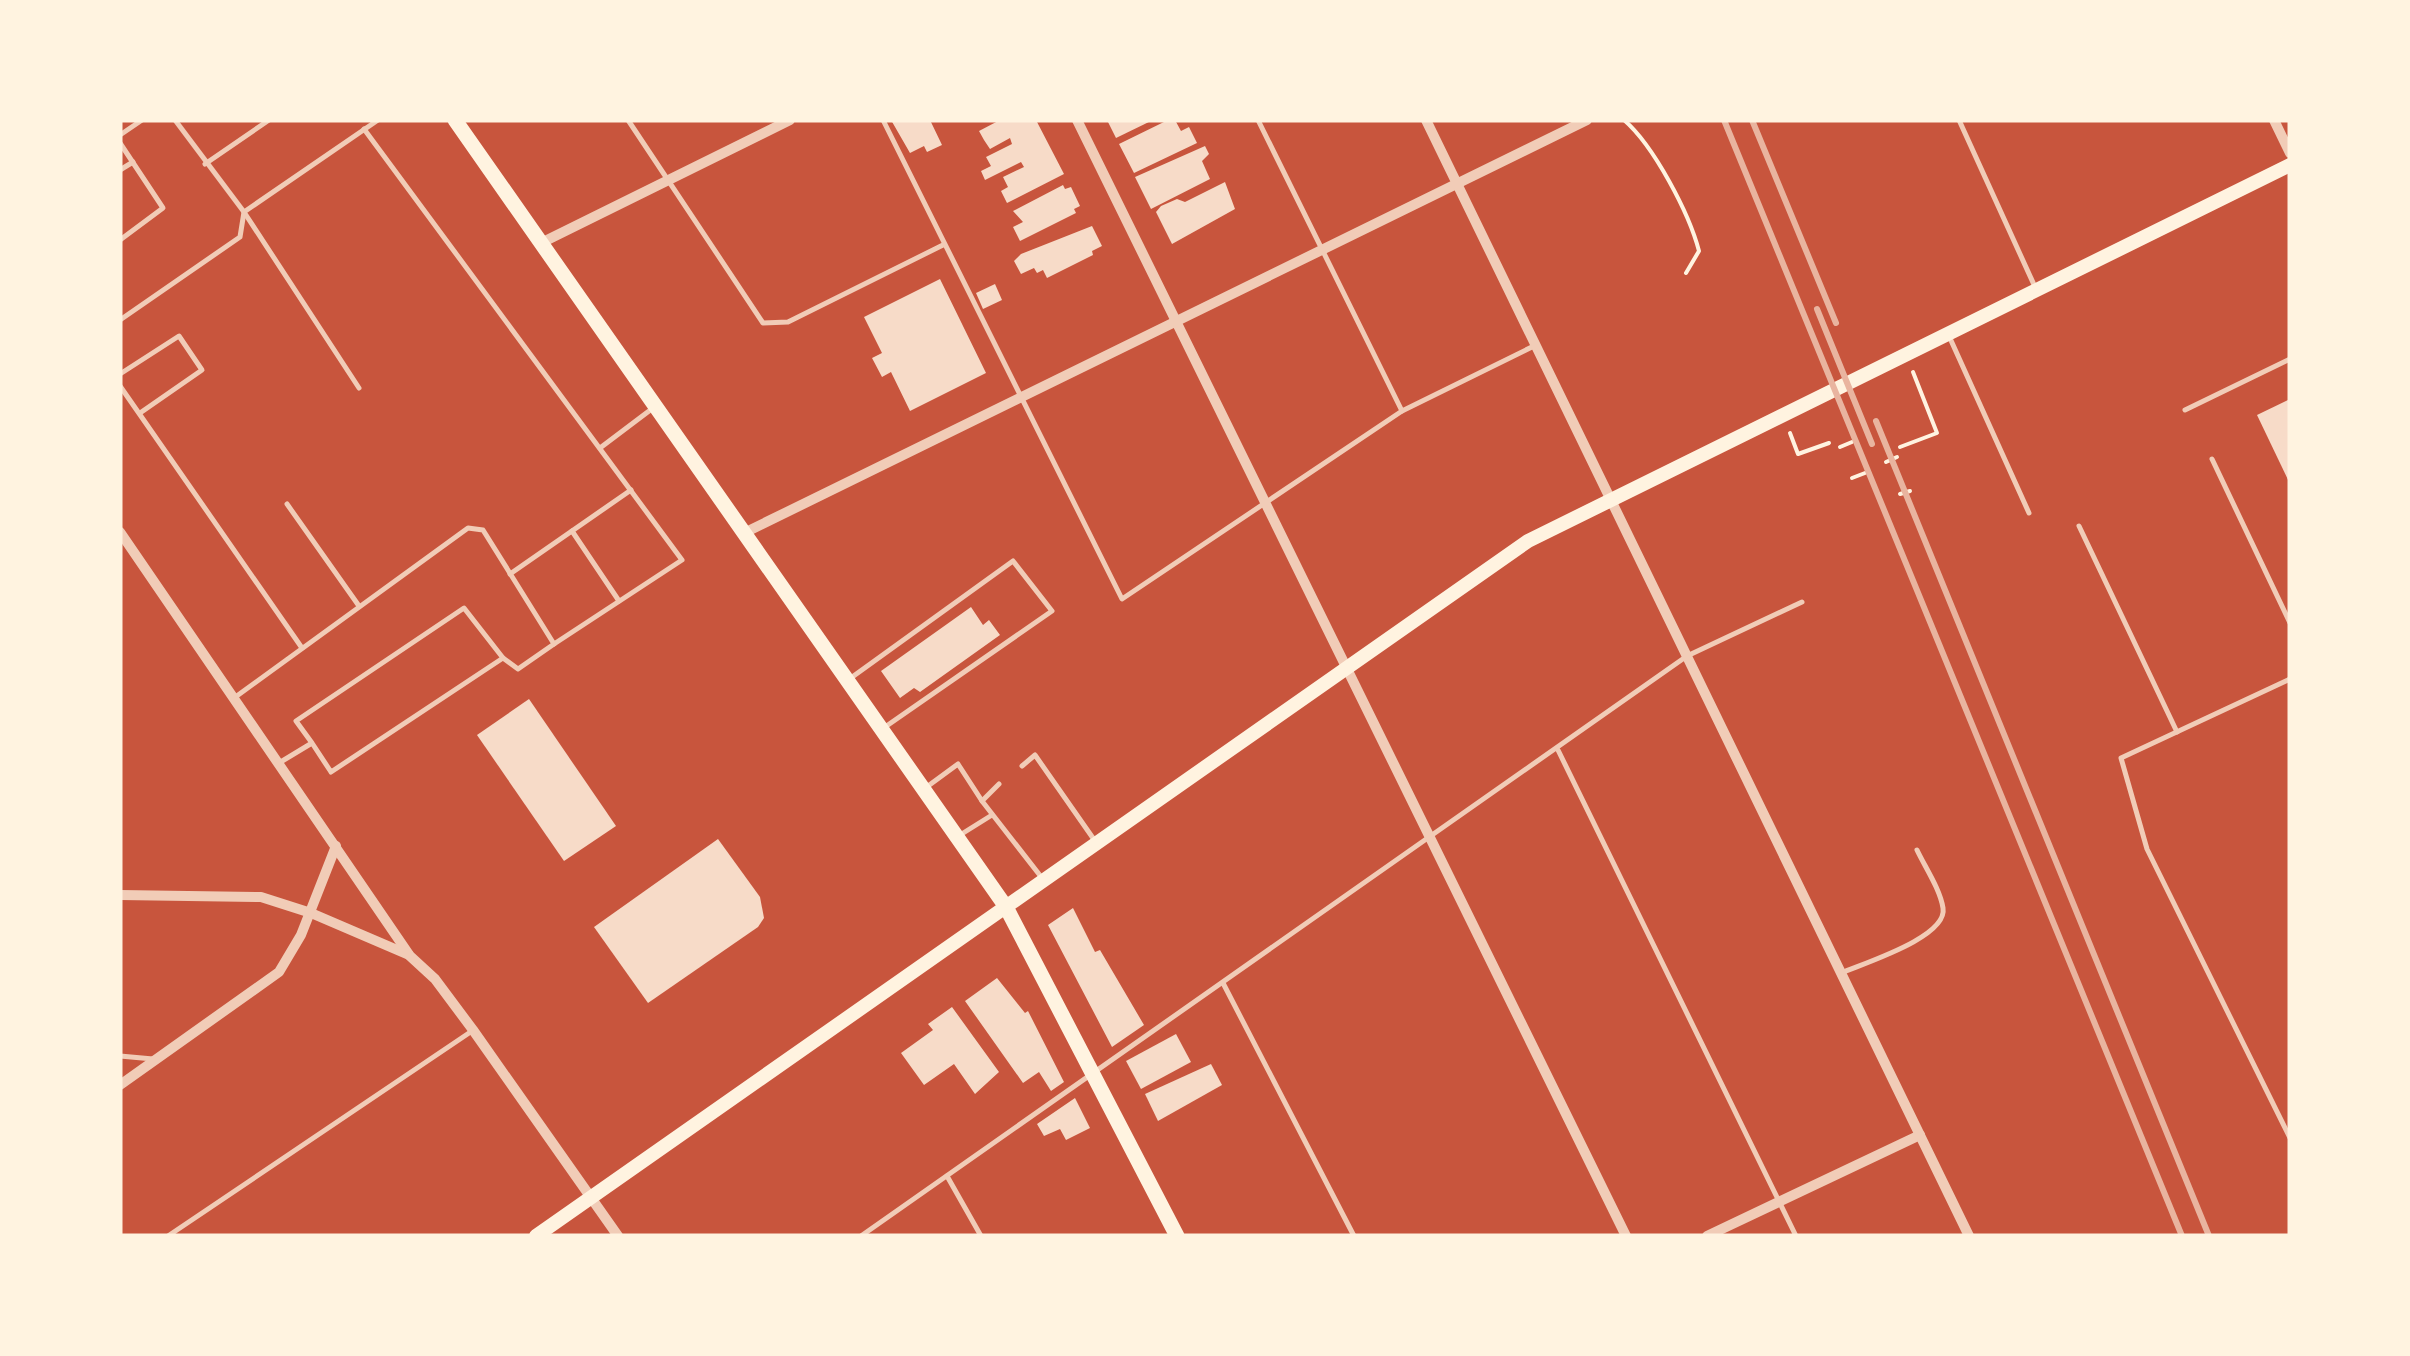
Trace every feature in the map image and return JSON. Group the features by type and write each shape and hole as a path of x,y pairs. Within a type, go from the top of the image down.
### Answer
{"main road":[{"path":"454,120 1006,906 1177,1236"},
{"path":"536,1236 1528,542 2290,165"}],"street":[{"path":"541,243 790,120"},
{"path":"1077,120 1626,1236"},
{"path":"1426,120 1969,1236"},
{"path":"744,533 1322,249 1459,186 1586,120"},
{"path":"2274,120 2290,152"},
{"path":"120,532 410,956 435,979 474,1030 618,1236"},
{"path":"120,1086 278,972 311,913 336,846"},
{"path":"120,895 260,898 311,913 410,956"},
{"path":"1707,1236 1920,1134"}],"lane":[{"path":"120,240 163,208 120,139 142,120"},
{"path":"175,120 204,164 244,212 359,388"},
{"path":"204,164 269,120"},
{"path":"120,320 240,237 244,212 378,120"},
{"path":"628,120 763,323 788,322 943,245"},
{"path":"883,120 1122,599 1402,411 1536,345"},
{"path":"1258,120 1402,411"},
{"path":"1959,120 2036,290"},
{"path":"364,129 682,560 518,670 503,658 464,608 296,720 331,772 503,658"},
{"path":"120,170 133,162"},
{"path":"1948,333 2028,513"},
{"path":"120,374 179,336 202,370 140,412"},
{"path":"2185,410 2290,359"},
{"path":"120,386 302,648"},
{"path":"600,448 655,406"},
{"path":"2212,458 2290,623"},
{"path":"510,574 631,490"},
{"path":"287,504 359,606"},
{"path":"2079,526 2177,732"},
{"path":"234,698 468,528 483,530 554,644"},
{"path":"572,530 619,601"},
{"path":"848,680 1012,562 1052,611 882,729"},
{"path":"861,1236 1687,656 1802,602"},
{"path":"2290,679 2121,758 2147,849 2290,1138"},
{"path":"279,763 312,743"},
{"path":"1558,750 1796,1236"},
{"path":"1022,766 1035,755 1097,844"},
{"path":"924,789 958,764 1044,881"},
{"path":"982,801 999,784"},
{"path":"958,836 992,814"},
{"path":"1841,973 1931,934 1942,919 1943,908 1917,850"},
{"path":"1223,983 1354,1236"},
{"path":"168,1236 474,1030"},
{"path":"120,1056 156,1060"},
{"path":"947,1176 981,1236"}],"path":[{"path":"1624,120 1652,154 1693,229 1699,251 1686,273"},
{"path":"1900,447 1937,432 1906,354"},
{"path":"1782,415 1798,454 1829,443"},
{"path":"1840,447 1852,442"},
{"path":"1886,462 1897,457"},
{"path":"1852,478 1865,473"},
{"path":"1900,494 1910,490"}],"building":[{"path":"891,120 930,120 942,145 927,152 924,146 910,153"},
{"path":"1000,120 1036,120 1064,174 1007,203 1001,191 1008,187 1003,177 1024,167 1021,162 985,180 981,171 991,166 986,157 1012,144 1010,138 990,149 979,131"},
{"path":"1107,120 1153,120 1116,138"},
{"path":"1175,120 1181,131 1189,127 1197,143 1134,173 1119,144"},
{"path":"1205,146 1209,154 1202,161 1210,179 1151,209 1135,177"},
{"path":"1225,182 1235,209 1172,244 1156,212 1161,206 1177,199 1185,202"},
{"path":"1063,185 1065,189 1071,187 1080,206 1074,209 1076,213 1020,241 1013,227 1023,222 1013,211"},
{"path":"1092,226 1102,246 1092,251 1093,255 1047,278 1043,270 1037,273 1034,268 1021,274 1014,261 1021,254"},
{"path":"940,279 986,373 910,411 891,372 882,377 872,358 882,353 864,317"},
{"path":"995,284 1002,300 983,309 976,293"},
{"path":"2290,399 2290,484 2257,415"},
{"path":"971,607 983,625 989,620 1000,635 920,692 914,688 900,698 881,671"},
{"path":"529,699 616,826 564,861 477,735"},
{"path":"718,839 760,897 764,918 758,927 648,1003 594,927"},
{"path":"1073,908 1095,952 1100,950 1144,1025 1112,1047 1048,925"},
{"path":"997,978 1025,1013 1028,1011 1064,1082 1051,1091 1039,1072 1023,1083 965,1001"},
{"path":"952,1007 999,1072 975,1094 954,1064 924,1085 901,1053 933,1030 928,1024"},
{"path":"1176,1034 1191,1062 1141,1089 1126,1061"},
{"path":"1211,1064 1222,1085 1158,1121 1145,1094"},
{"path":"1075,1098 1090,1128 1066,1140 1060,1129 1044,1136 1037,1124"}],"railway":[{"path":"1724,120 2182,1236"},
{"path":"1752,120 1836,323"},
{"path":"1817,309 1872,444"},
{"path":"1876,421 2209,1236"}]}
